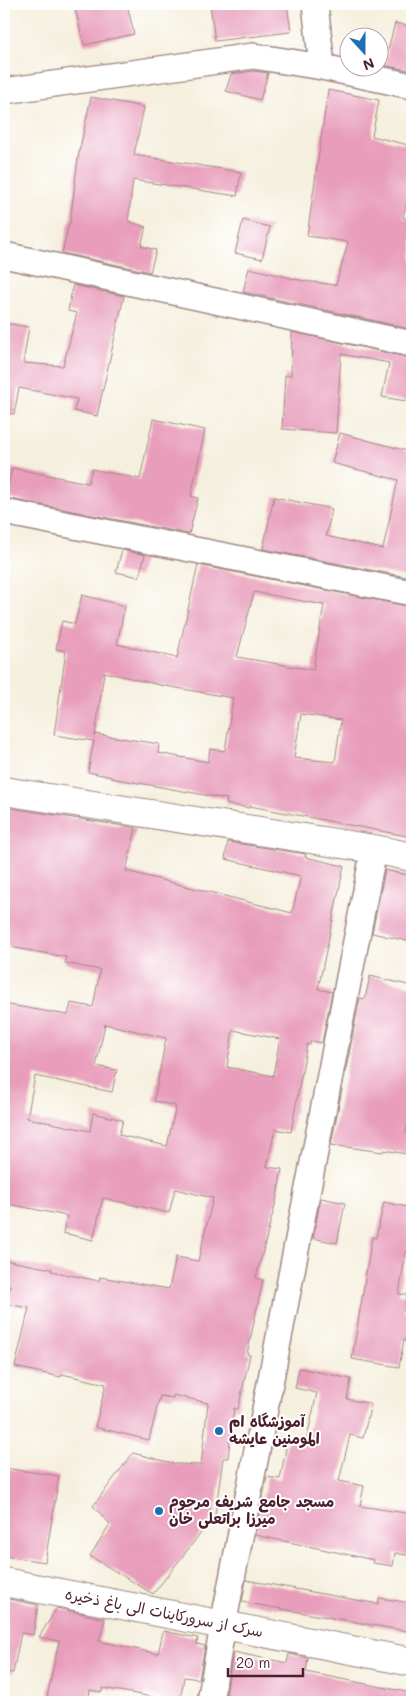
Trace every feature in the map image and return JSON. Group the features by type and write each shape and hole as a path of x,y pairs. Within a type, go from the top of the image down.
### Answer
{"street":[{"path":"315,4 322,67"},
{"path":"4,91 254,56 322,67 412,86"},
{"path":"4,255 412,344"},
{"path":"4,512 412,593"},
{"path":"4,791 374,849 412,857"},
{"path":"210,1702 223,1625 374,849"},
{"name":"سرک از سرورکاینات الی باغ ذخیره","path":"4,1582 412,1662"}],"building":[{"path":"74,4 127,4 134,34 84,45"},
{"path":"210,4 287,4 291,32 215,41"},
{"path":"395,23 412,27 412,71 388,66 388,50"},
{"path":"253,71 268,73 260,100 226,91 231,74"},
{"path":"328,90 379,100 372,136 412,146 412,178 403,218 412,219 412,329 243,292 249,268 304,281 336,285 348,242 307,236"},
{"path":"91,97 144,107 134,155 241,172 237,196 133,180 128,221 146,227 141,246 156,250 150,272 62,253 70,223 78,158"},
{"path":"243,220 270,227 262,259 235,253"},
{"path":"73,285 124,296 97,416 74,411 77,399 19,388 14,414 4,413 4,323 29,327 23,363 63,366 77,313 68,311"},
{"path":"292,332 412,358 412,402 382,397 389,363 341,354 336,433 282,429 285,375 291,376"},
{"path":"153,419 205,430 191,496 198,498 189,534 6,498 12,468 88,483 92,469 140,479"},
{"path":"340,433 408,451 407,454 412,455 412,578 263,549 274,497 332,509 326,536 383,549 398,480 332,463"},
{"path":"122,550 145,555 139,577 116,572"},
{"path":"198,565 412,607 412,837 250,806 250,808 226,804 227,799 111,778 88,772 94,741 54,735 66,651 56,649 62,621 75,624 82,595 125,606 117,644 177,658","holes":["254,592 324,605 313,670 237,657","104,672 160,685 233,698 225,751 210,749 208,762 158,753 159,744 95,734","301,714 341,720 335,762 294,758"]},
{"path":"4,807 136,828 126,871 292,913 301,876 225,859 228,842 306,854 305,857 344,866 318,989 332,992 322,1043 311,1041 310,1045 307,1044 291,1132 275,1129 267,1167 282,1169 277,1197 256,1278 263,1280 247,1354 250,1355 238,1409 234,1408 228,1458 223,1458 215,1515 153,1594 90,1556 110,1524 93,1506 133,1453 176,1464 201,1465 208,1403 173,1395 173,1398 160,1396 149,1440 95,1427 106,1384 62,1374 61,1377 15,1367 29,1308 6,1304 10,1285 4,1284 4,1260 52,1269 51,1271 99,1281 100,1277 169,1289 176,1257 198,1261 213,1198 175,1189 169,1213 103,1198 93,1240 63,1233 67,1216 4,1203 4,1004 68,1015 71,1003 93,1007 100,970 65,963 66,957 4,946","holes":["105,1024 166,1038 154,1101 176,1106 167,1146 119,1135 123,1120 93,1113 90,1131 27,1118 35,1076 112,1092 117,1070 96,1066","233,1030 280,1039 273,1076 227,1067"]},
{"path":"385,870 412,876 412,942 372,933"},
{"path":"370,976 412,986 412,1100 406,1133 412,1135 412,1155 384,1150 383,1152 331,1145 360,998 365,999"},
{"path":"321,1198 345,1203 337,1243 313,1238"},
{"path":"384,1202 412,1208 412,1253 406,1252 399,1294 407,1295 404,1311 412,1312 412,1341 404,1340 399,1367 352,1359 372,1237 376,1238"},
{"path":"299,1368 351,1379 347,1399 371,1404 363,1438 350,1435 339,1481 364,1486 360,1506 412,1514 412,1556 395,1553 393,1566 373,1563 374,1560 255,1535 267,1477 280,1479 288,1438 306,1442 317,1393 295,1388"},
{"path":"4,1468 59,1476 45,1562 4,1556"},
{"path":"246,1580 378,1604 379,1598 412,1603 412,1632 242,1602"},
{"path":"4,1598 38,1605 33,1635 21,1633 13,1673 4,1672"},
{"path":"57,1608 105,1619 99,1641 158,1654 163,1631 198,1638 197,1644 205,1646 199,1679 184,1677 180,1702 103,1688 102,1692 90,1690 88,1702 46,1702 59,1641 39,1637"},
{"path":"233,1652 287,1663 289,1654 308,1658 306,1672 412,1693 411,1702 225,1702"}],"place":[{"name":"آموزشگاه ام المومنین عایشه","path":"219,1431"},
{"name":"مسجد جامع شریف مرحوم میرزا براتعلی خان","path":"159,1511"}]}
